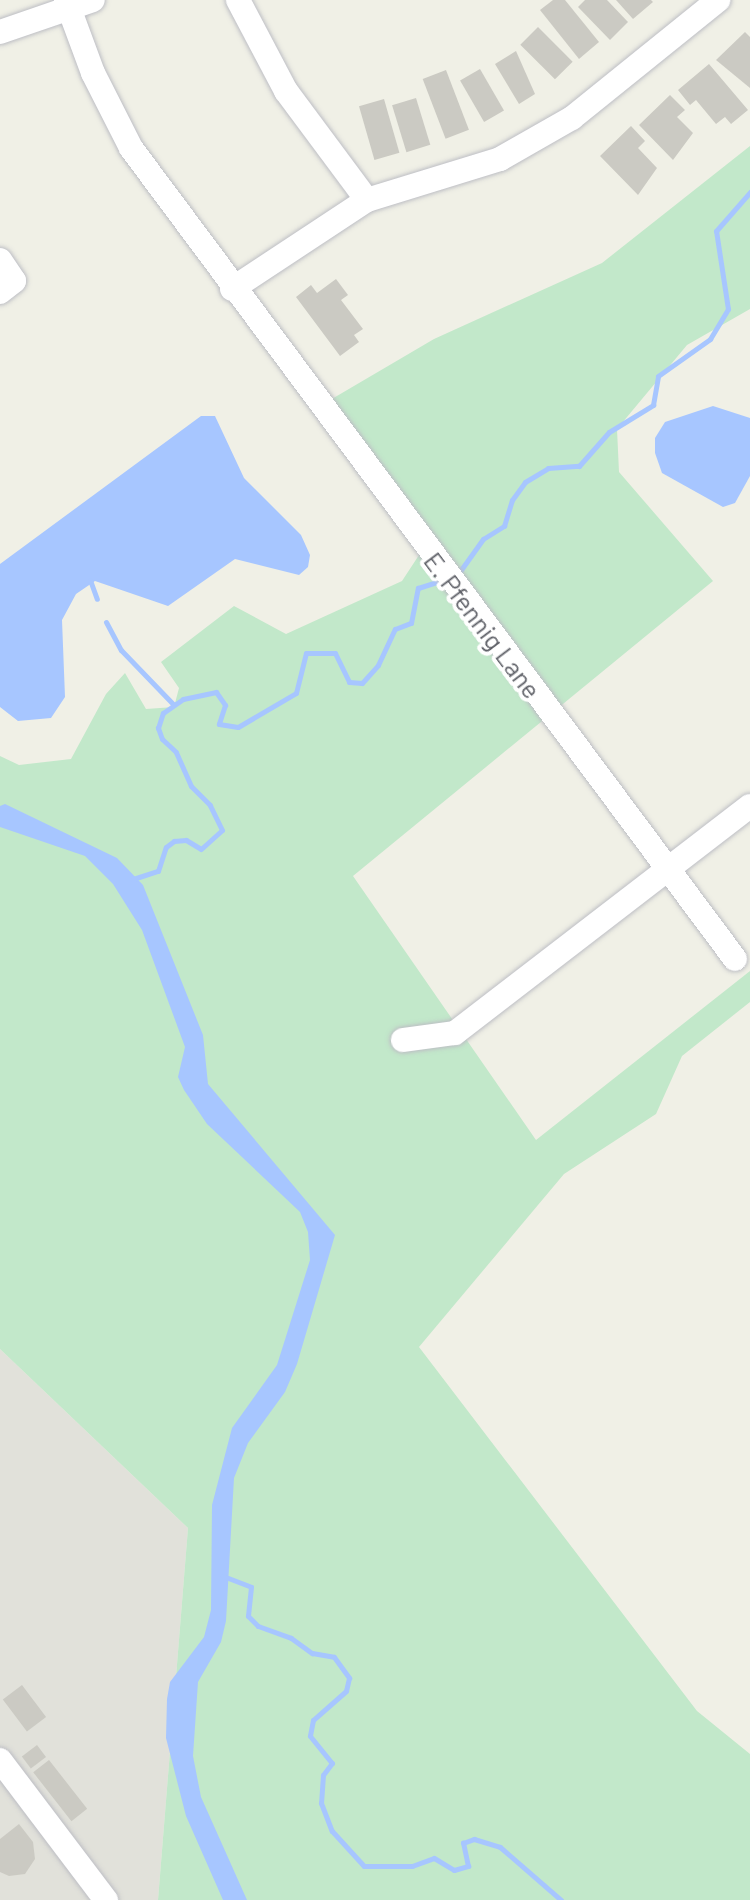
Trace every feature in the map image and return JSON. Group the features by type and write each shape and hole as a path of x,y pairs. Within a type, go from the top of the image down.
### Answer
{"street":[{"path":"0,32 67,4 93,0"},
{"path":"238,0 286,91 367,200"},
{"name":"E. Pfennig Lane","path":"67,4 131,148 232,289 735,959"},
{"path":"232,289 367,200 500,159 572,118 704,4"},
{"path":"0,260 7,286"},
{"path":"403,1040 455,1033 750,806"},
{"path":"0,1760 106,1900"}],"shaded area":[{"path":"0,1349 188,1528 158,1900 0,1900"}],"green space":[{"path":"750,146 750,309 687,345 617,429 619,472 713,581 353,876 536,1140 750,971 750,1002 682,1056 656,1114 564,1174 419,1347 697,1711 750,1754 750,1900 158,1900 188,1528 0,1349 0,756 19,765 71,759 106,694 125,673 146,709 174,707 179,688 161,662 234,606 286,634 402,581 421,552 325,403 434,339 602,263"}],"water":[{"path":"713,406 750,418 750,476 735,503 723,507 662,473 655,453 655,438 665,422"},
{"path":"201,416 215,416 244,478 301,535 310,555 308,567 299,575 235,559 168,606 95,581 76,594 62,620 65,697 51,718 18,721 0,707 0,564"},
{"path":"5,804 117,858 143,885 203,1035 208,1084 335,1235 297,1364 285,1392 248,1443 234,1478 226,1621 221,1642 198,1682 193,1756 201,1797 247,1900 223,1900 186,1816 166,1738 167,1699 170,1682 204,1637 211,1610 212,1505 232,1428 277,1365 310,1260 308,1232 300,1212 207,1124 184,1090 178,1077 185,1047 142,930 113,884 85,856 0,827 0,806"}],"building":[{"path":"553,0 565,0 599,42 579,59 540,10"},
{"path":"585,0 607,0 628,22 610,40 578,7"},
{"path":"616,0 651,0 653,2 633,19"},
{"path":"538,27 573,62 555,79 520,45"},
{"path":"745,32 750,37 750,88 716,60"},
{"path":"516,51 535,94 519,104 495,64"},
{"path":"709,64 748,110 731,124 725,117 716,124 696,100 690,105 678,90"},
{"path":"480,69 504,111 484,122 460,80"},
{"path":"446,70 469,130 446,139 423,79"},
{"path":"670,95 685,110 677,117 693,133 673,160 639,125"},
{"path":"416,98 430,145 406,152 392,105"},
{"path":"384,99 399,153 374,160 359,106"},
{"path":"631,126 645,141 638,148 657,168 638,195 600,156"},
{"path":"336,279 348,295 341,300 363,329 354,335 359,342 340,356 296,297 311,285 317,293"},
{"path":"22,1685 46,1717 27,1731 3,1699"},
{"path":"37,1745 46,1757 31,1768 22,1756"},
{"path":"49,1760 87,1809 71,1821 33,1772"},
{"path":"19,1824 33,1842 35,1859 25,1874 9,1876 0,1872 0,1839"}],"waterway":[{"path":"458,574 483,539 504,526 512,500 525,482 548,468 579,466 609,432 653,405 658,376 710,339 728,309 716,231 750,192"},
{"path":"90,580 97,599"},
{"path":"133,879 158,871 166,847 174,841 186,840 201,849 222,830 210,805 191,786 176,752 162,739 158,728 163,713 183,699 216,692 225,705 219,724 238,727 296,693 306,653 335,653 349,682 362,683 378,665 395,629 411,623 418,588 442,580"},
{"path":"106,622 121,650 173,704"},
{"path":"223,1576 251,1587 248,1616 258,1626 291,1638 312,1653 334,1657 349,1678 346,1691 313,1720 310,1736 332,1763 323,1775 321,1803 332,1831 364,1866 412,1866 434,1858 454,1870 468,1866 463,1843 474,1839 500,1847 561,1900"}]}
